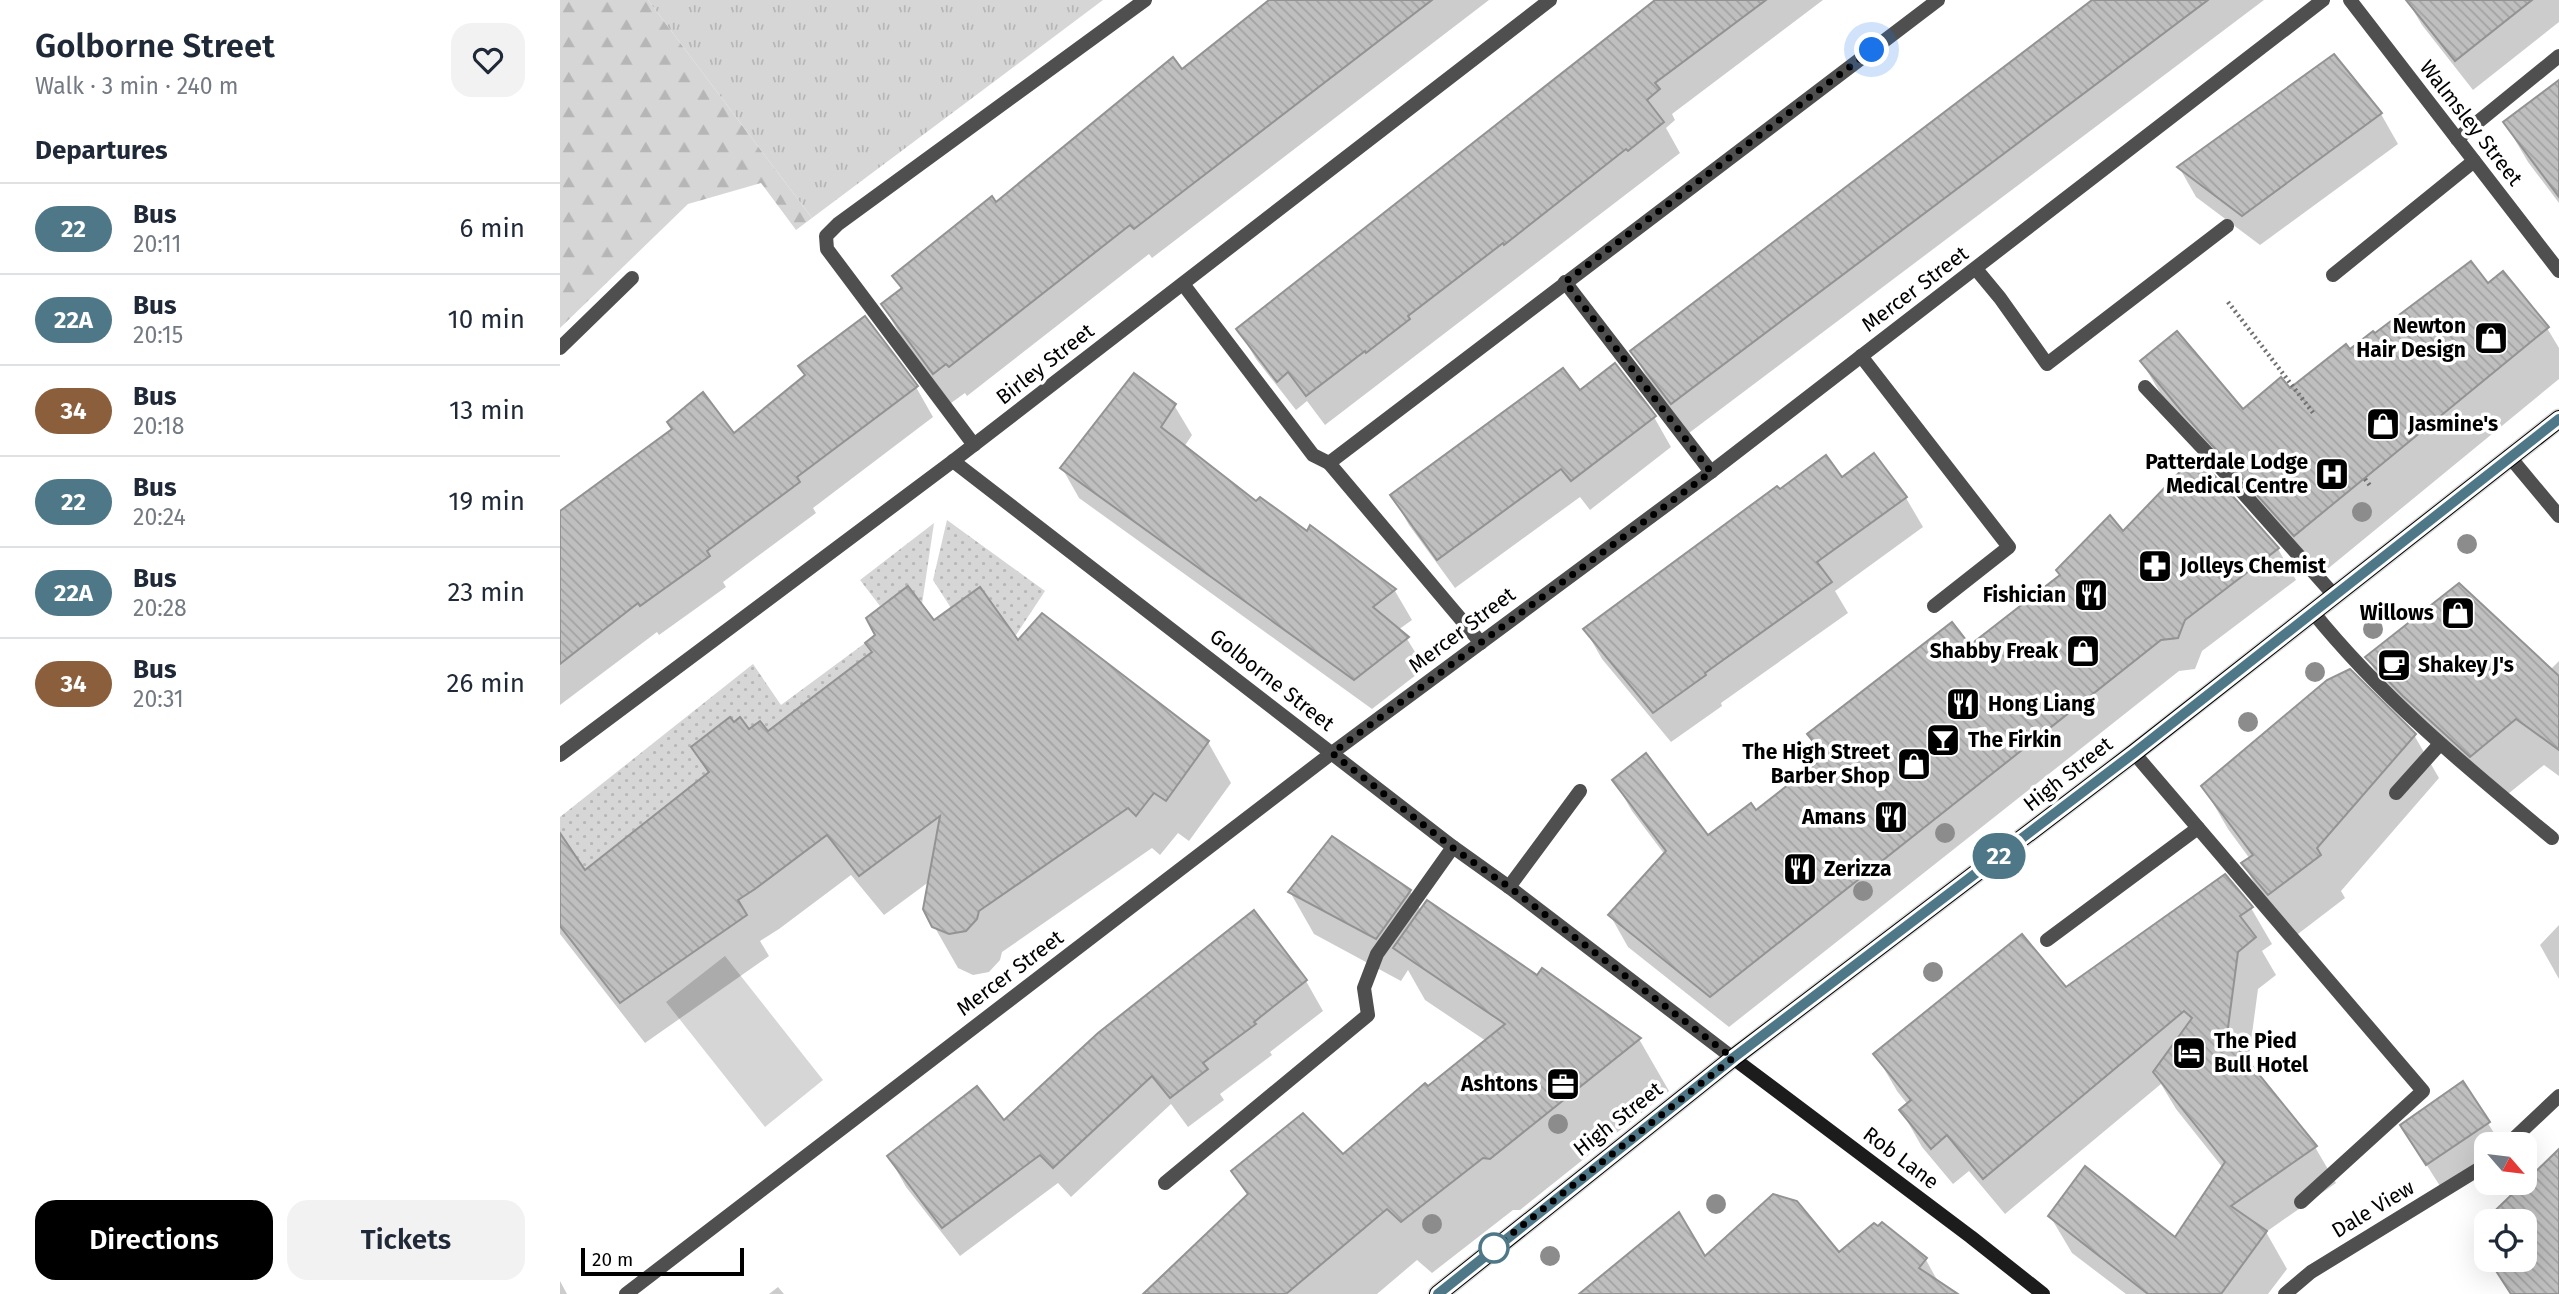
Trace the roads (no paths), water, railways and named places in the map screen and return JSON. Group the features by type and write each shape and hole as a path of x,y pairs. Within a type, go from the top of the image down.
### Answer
{"main road":[{"name":"High Street","path":"1438,1294 1733,1058 2134,753 2559,419"}],"street":[{"path":"974,445 827,249 826,236 838,224 1144,0"},
{"name":"Birley Street","path":"560,755 974,445 1550,0"},
{"path":"1329,463 1938,0"},
{"name":"Mercer Street","path":"626,1294 1332,753 1711,472 2323,0"},
{"name":"Walmsley Street","path":"2350,0 2559,271"},
{"path":"2457,139 2559,56"},
{"path":"2333,275 2474,160"},
{"path":"1976,269 2047,364 2227,226"},
{"path":"560,348 632,278"},
{"path":"1565,282 1711,472"},
{"path":"1184,284 1313,455 1329,463 1480,643"},
{"path":"1861,356 2009,547 1934,606"},
{"path":"2145,387 2212,457 2333,594"},
{"path":"2509,456 2559,516"},
{"name":"Golborne Street","path":"953,461 1453,848 1509,887 1733,1058"},
{"path":"2312,611 2347,654 2439,745 2552,838"},
{"path":"2396,793 2439,745"},
{"path":"2134,753 2423,1091 2301,1202"},
{"path":"1509,887 1580,791"},
{"path":"2048,940 2198,828"},
{"path":"1165,1183 1368,1015 1364,988 1377,954 1453,848"},
{"name":"Rob Lane","path":"1733,1058 2043,1294"},
{"path":"2521,1132 2559,1096"},
{"name":"Dale View","path":"2286,1294 2311,1272 2474,1172"}],"place":[{"name":"Newton Hair Design","path":"2491,338"},
{"name":"Jasmine's","path":"2383,424"},
{"name":"Patterdale Lodge Medical Centre","path":"2332,474"},
{"name":"Jolleys Chemist","path":"2155,566"},
{"name":"Fishician","path":"2091,595"},
{"name":"Willows","path":"2458,613"},
{"name":"Shabby Freak","path":"2083,651"},
{"name":"Shakey J's","path":"2394,665"},
{"name":"Hong Liang","path":"1963,704"},
{"name":"The Firkin","path":"1943,740"},
{"name":"The High Street Barber Shop","path":"1914,764"},
{"name":"Amans","path":"1891,817"},
{"name":"Zerizza","path":"1800,869"},
{"name":"The Pied Bull Hotel","path":"2189,1053"},
{"name":"Ashtons","path":"1563,1084"}]}
